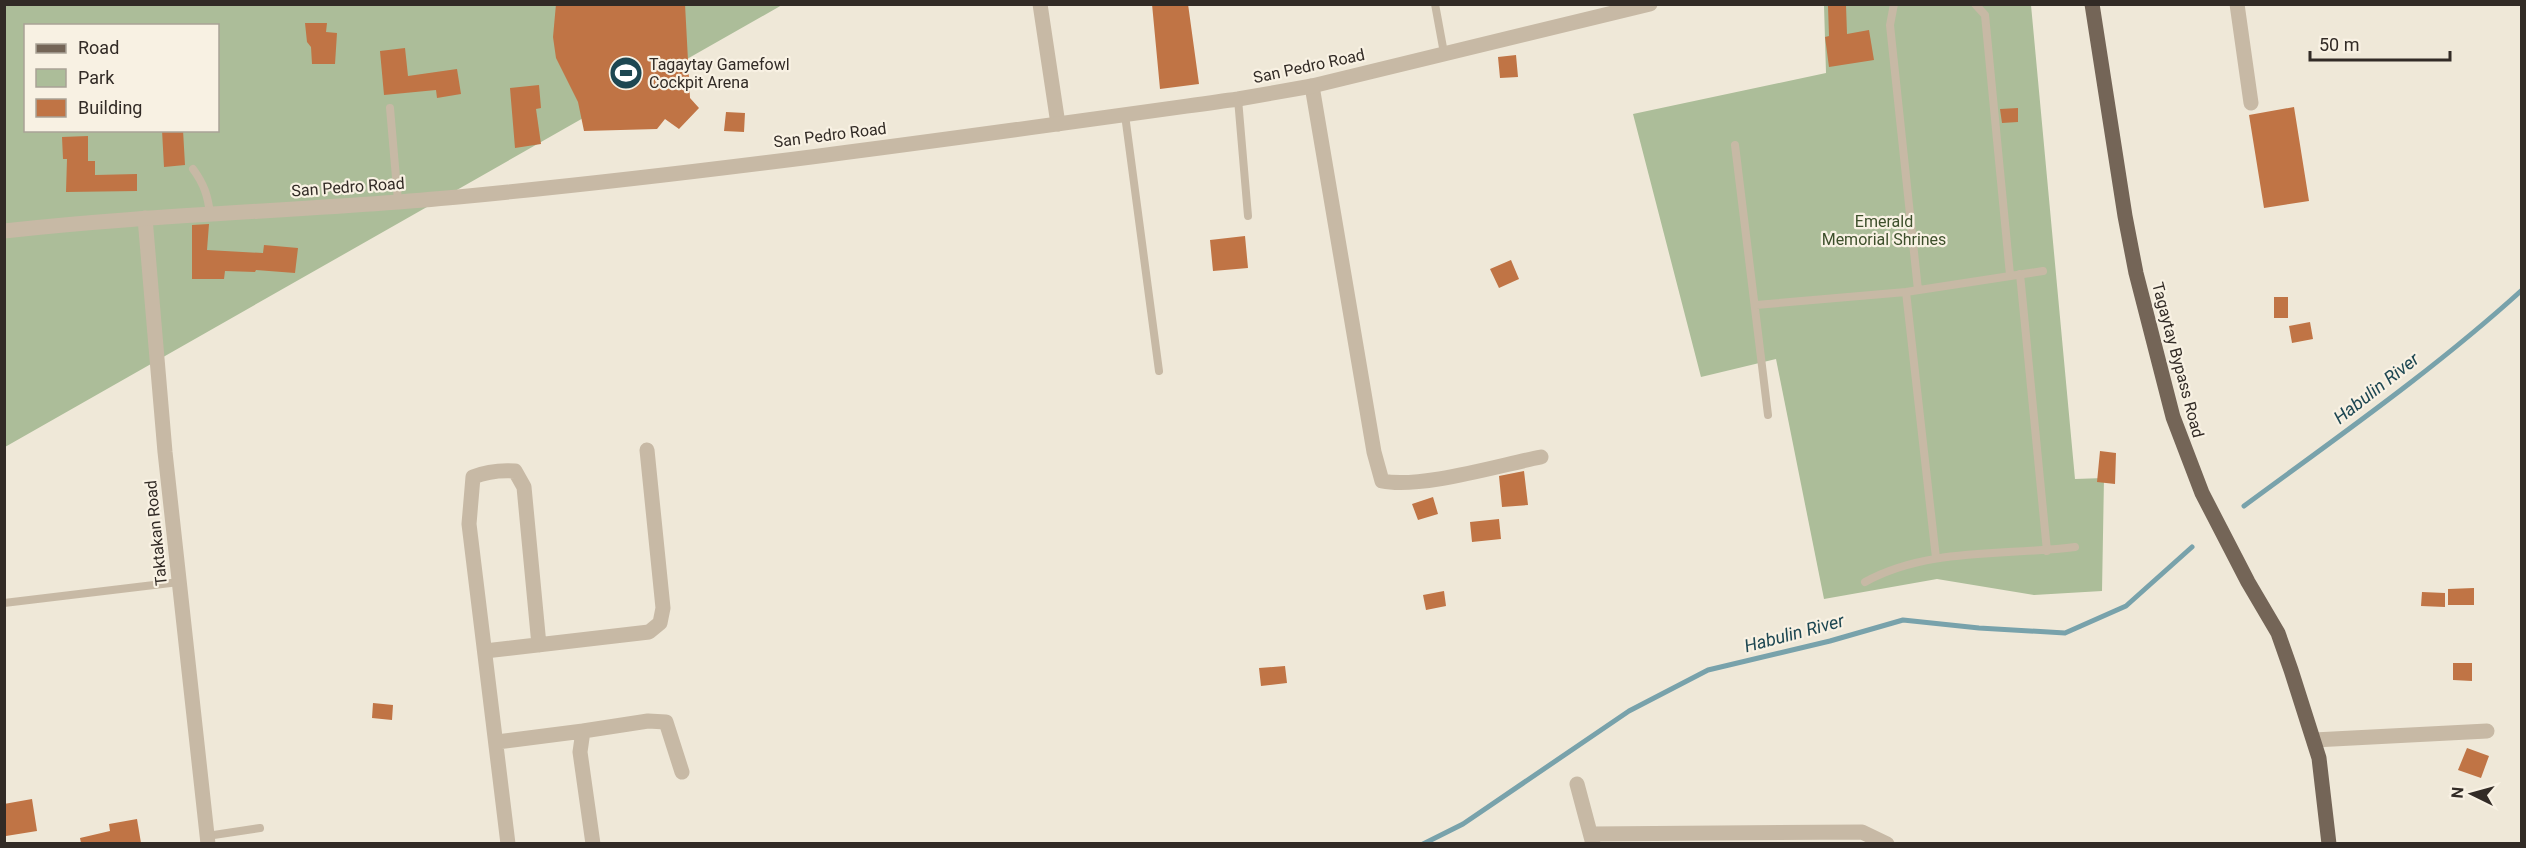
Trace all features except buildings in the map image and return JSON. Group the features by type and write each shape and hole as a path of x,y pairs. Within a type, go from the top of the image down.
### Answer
{"main road":[{"name":"Tagaytay Bypass Road","path":"2092,4 2127,228 2173,417 2192,471 2212,514 2278,633 2314,740 2323,781 2329,843"}],"street":[{"path":"1040,4 1058,124"},
{"name":"San Pedro Road","path":"4,231 145,218 456,197 694,171 1125,115 1312,86 1650,4"},
{"path":"2237,4 2251,103"},
{"path":"1312,86 1374,452 1382,481 1396,484 1440,478 1541,457"},
{"name":"Taktakan Road","path":"145,218 179,582 207,839"},
{"path":"485,651 649,632 660,623 663,608 647,450"},
{"path":"508,843 469,524 473,477 500,470 515,471 524,488 539,645"},
{"path":"497,742 648,721 666,722 682,772"},
{"path":"583,731 580,752 593,843"},
{"path":"2314,740 2487,731"},
{"path":"1577,784 1592,838 1862,832 1887,843"}],"lane":[{"path":"1435,4 1444,53"},
{"path":"1894,4 1890,25 1918,290"},
{"path":"1976,4 1985,15 2010,275"},
{"path":"1238,99 1248,216"},
{"path":"390,108 398,201"},
{"path":"1125,115 1159,371"},
{"path":"1734,145 1756,305 1768,415"},
{"path":"193,169 208,196 210,214"},
{"path":"1756,305 1906,292 2043,271"},
{"path":"2020,274 2048,551"},
{"path":"1906,292 1936,558"},
{"path":"1865,582 1884,572 1936,558 2048,551 2075,547"},
{"path":"4,603 179,582"},
{"path":"207,839 260,828"}],"green space":[{"path":"5,5 782,5 5,447"},
{"name":"Emerald Memorial Shrines","path":"1824,5 2031,5 2075,479 2104,478 2102,591 2034,595 1937,579 1824,599 1776,359 1701,377 1633,114 1826,73"}],"waterway":[{"name":"Habulin River","path":"2244,506 2421,375 2522,290"},
{"name":"Habulin River","path":"1423,844 1463,824 1629,711 1708,670 1830,641 1903,620 1979,628 2065,633 2126,606 2192,547"}],"place":[{"name":"Tagaytay Gamefowl Cockpit Arena","path":"626,73"}]}
